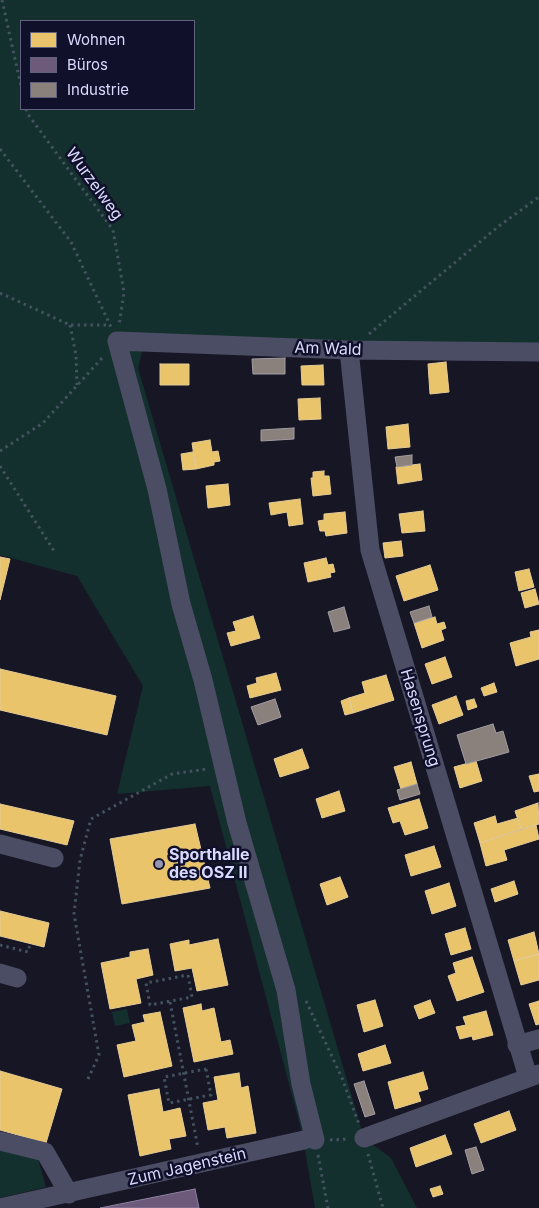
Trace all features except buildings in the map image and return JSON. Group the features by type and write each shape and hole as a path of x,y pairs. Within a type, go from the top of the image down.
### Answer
{"street":[{"name":"Am Wald","path":"114,333 349,350 539,352"},
{"path":"114,333 157,489 181,604 203,680 237,823 286,990 310,1140"},
{"name":"Hasensprung","path":"349,350 370,550 517,1046 534,1076 364,1138"},
{"path":"0,844 54,858"},
{"path":"517,1046 539,1039"},
{"name":"Zum Jagenstein","path":"0,1208 310,1140"},
{"path":"0,1141 45,1152 69,1194"}],"path":[{"path":"2,0 20,81"},
{"name":"Wurzelweg","path":"27,110 113,230 124,292 114,333"},
{"path":"0,149 71,242 114,333"},
{"path":"349,350 499,226 539,197"},
{"path":"0,293 70,324 114,333"},
{"path":"70,324 76,355 77,385"},
{"path":"0,451 43,423 77,385 114,333"},
{"path":"0,466 54,551"},
{"path":"88,1079 98,1055 74,914 80,860 91,819 172,774 224,767"},
{"path":"0,945 28,952 30,944"},
{"path":"188,975 192,997 170,1002 150,1005 146,983 188,975"},
{"path":"286,990 305,999 342,1078 364,1138 383,1208"},
{"path":"170,1002 201,1164"},
{"path":"206,1069 211,1095 189,1099 169,1103 164,1077 206,1069"},
{"path":"328,1208 310,1140 364,1138"}],"green space":[{"path":"0,0 539,0 539,343 145,341 138,368 364,1138 391,1158 417,1208 315,1208 302,1133 210,786 117,794 143,686 77,576 0,555"},
{"path":"127,1009 130,1023 115,1026 112,1012"},
{"path":"5,1150 38,1159 46,1187 0,1198 0,1151"}],"place":[{"name":"Sporthalle des OSZ II","path":"159,864"}]}
